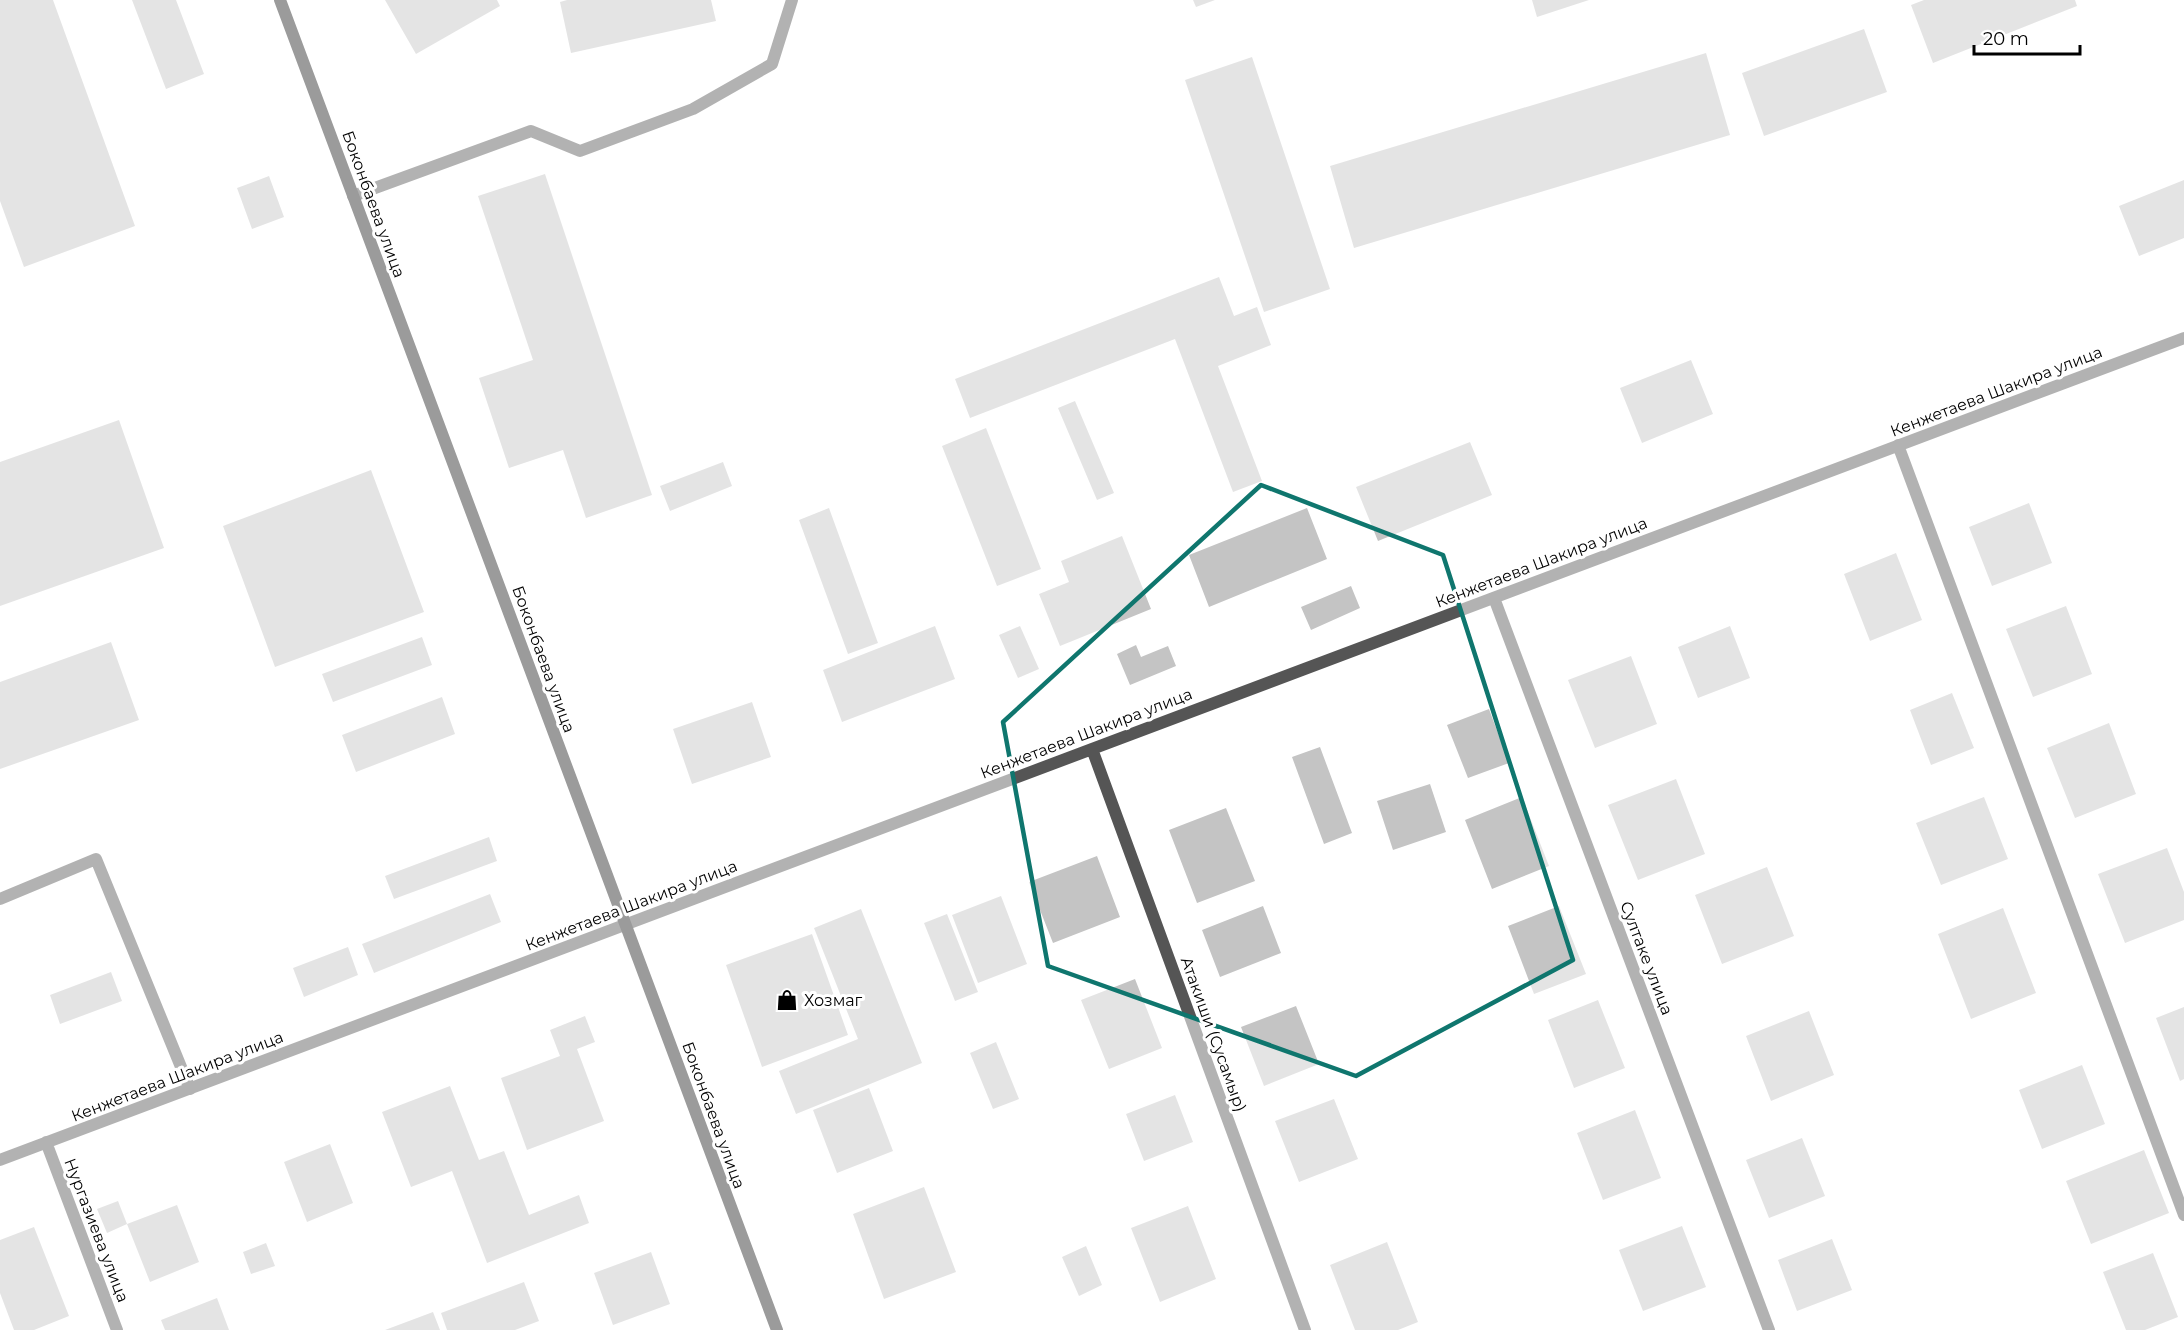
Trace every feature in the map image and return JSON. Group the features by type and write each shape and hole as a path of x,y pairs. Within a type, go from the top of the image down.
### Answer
{"street":[{"name":"Боконбаева улица","path":"280,0 777,1330"},
{"path":"353,196 531,131 580,151 693,109 772,64 792,0"},
{"name":"Кенжетаева Шакира улица","path":"0,1160 2184,338"},
{"path":"1898,445 2184,1215"},
{"name":"Султаке улица","path":"1494,598 1769,1330"},
{"name":"Атакиши (Сусамыр)","path":"1092,749 1305,1330"},
{"path":"0,898 96,859 190,1089"},
{"name":"Нургазиева улица","path":"46,1142 117,1330"}],"highlighted area":[{"path":"1261,485 1443,555 1573,960 1356,1076 1048,966 1003,722"}],"building":[{"path":"0,0 53,0 135,226 24,267 0,201"},
{"path":"132,0 176,0 204,74 166,89"},
{"path":"385,0 497,0 500,6 416,54"},
{"path":"567,0 711,0 716,21 571,53 560,2"},
{"path":"1193,0 1215,0 1196,7"},
{"path":"1532,0 1589,0 1537,17"},
{"path":"1924,0 2075,0 2077,6 1933,63 1911,5"},
{"path":"1864,29 1887,92 1764,136 1742,73"},
{"path":"1706,53 1730,135 1354,248 1330,166"},
{"path":"1252,57 1330,289 1264,312 1185,80"},
{"path":"545,174 652,495 586,518 563,450 509,468 479,378 533,360 478,196"},
{"path":"269,176 284,217 252,229 237,188"},
{"path":"2184,180 2184,238 2139,256 2119,206"},
{"path":"1219,277 1234,316 1257,307 1271,345 1218,366 1262,481 1233,492 1175,339 970,418 955,379"},
{"path":"1691,360 1713,414 1642,443 1620,388"},
{"path":"1075,401 1114,493 1097,500 1058,408"},
{"path":"119,420 164,548 0,606 0,462"},
{"path":"986,428 1041,569 997,586 942,446"},
{"path":"1470,442 1492,495 1378,541 1356,487"},
{"path":"723,462 732,486 670,511 660,486"},
{"path":"371,470 424,612 275,667 223,526"},
{"path":"2029,503 2052,563 1992,586 1969,527"},
{"path":"829,508 878,643 848,654 799,520"},
{"path":"1307,508 1327,559 1209,607 1189,555"},
{"path":"1122,536 1151,609 1060,646 1039,594 1069,582 1061,561"},
{"path":"1896,553 1922,620 1870,641 1844,574"},
{"path":"1351,586 1360,608 1311,630 1301,607"},
{"path":"2066,606 2092,674 2033,697 2006,629"},
{"path":"935,626 955,679 842,722 823,670"},
{"path":"1020,626 1039,669 1018,678 999,635"},
{"path":"1730,626 1750,678 1698,698 1678,647"},
{"path":"422,637 432,665 333,702 322,674"},
{"path":"111,642 139,720 0,769 0,682"},
{"path":"1136,645 1141,657 1168,646 1176,666 1130,685 1117,654"},
{"path":"1631,656 1657,724 1595,748 1568,680"},
{"path":"1952,693 1974,748 1931,765 1910,710"},
{"path":"442,697 455,734 356,772 342,735"},
{"path":"752,702 771,757 692,784 673,729"},
{"path":"1489,709 1509,763 1468,778 1447,725"},
{"path":"2109,723 2136,794 2075,818 2047,748"},
{"path":"1320,747 1352,833 1324,844 1292,757"},
{"path":"1676,779 1705,854 1638,880 1608,805"},
{"path":"1430,784 1446,832 1393,850 1377,801"},
{"path":"1522,797 1549,866 1492,889 1465,820"},
{"path":"1984,797 2008,859 1941,885 1916,823"},
{"path":"1226,808 1255,881 1197,903 1169,830"},
{"path":"489,837 497,861 394,899 385,876"},
{"path":"2167,848 2184,892 2184,920 2125,943 2098,874"},
{"path":"1097,856 1120,917 1053,943 1029,882"},
{"path":"1767,867 1794,936 1722,964 1695,895"},
{"path":"490,894 501,922 374,973 362,944"},
{"path":"1001,896 1027,964 978,983 952,915"},
{"path":"1263,906 1281,953 1220,977 1202,930"},
{"path":"1559,906 1586,974 1534,994 1508,926"},
{"path":"2003,908 2036,993 1971,1019 1938,934"},
{"path":"861,909 922,1063 796,1114 779,1071 858,1039 814,928"},
{"path":"947,914 978,992 955,1001 924,923"},
{"name":"Хозмаг","path":"812,934 848,1035 762,1067 726,965"},
{"path":"348,947 358,975 304,997 293,968"},
{"path":"111,972 122,1001 60,1024 50,995"},
{"path":"1135,979 1162,1048 1109,1069 1081,1000"},
{"path":"1598,1000 1625,1068 1574,1088 1548,1020"},
{"path":"1296,1006 1319,1064 1264,1086 1241,1027"},
{"path":"2184,1007 2184,1079 2180,1081 2156,1018"},
{"path":"1809,1011 1834,1075 1771,1101 1746,1036"},
{"path":"585,1016 595,1042 577,1049 604,1121 527,1150 501,1078 560,1056 550,1030"},
{"path":"996,1042 1019,1099 993,1109 970,1053"},
{"path":"2082,1065 2105,1124 2042,1149 2019,1090"},
{"path":"450,1086 479,1160 504,1151 529,1215 579,1195 589,1223 487,1263 452,1171 411,1187 382,1112"},
{"path":"869,1088 893,1151 837,1173 813,1110"},
{"path":"1175,1095 1193,1142 1144,1161 1126,1114"},
{"path":"1334,1099 1358,1159 1299,1182 1275,1121"},
{"path":"1635,1110 1661,1178 1603,1200 1577,1133"},
{"path":"1802,1138 1825,1196 1769,1218 1746,1160"},
{"path":"330,1144 353,1203 307,1222 284,1162"},
{"path":"2144,1150 2169,1213 2091,1244 2066,1181"},
{"path":"924,1187 956,1272 884,1299 853,1214"},
{"path":"118,1201 127,1224 107,1233 97,1209"},
{"path":"177,1205 199,1262 150,1282 127,1224"},
{"path":"1188,1206 1216,1279 1160,1302 1131,1228"},
{"path":"1682,1226 1706,1287 1643,1311 1619,1250"},
{"path":"34,1227 69,1316 34,1330 14,1330 0,1293 0,1240"},
{"path":"1832,1239 1852,1290 1797,1311 1778,1260"},
{"path":"1387,1242 1418,1322 1398,1330 1355,1330 1330,1265"},
{"path":"266,1243 275,1266 251,1274 243,1252"},
{"path":"1086,1246 1102,1285 1079,1296 1062,1257"},
{"path":"651,1252 670,1304 613,1325 594,1273"},
{"path":"2153,1253 2178,1317 2145,1330 2126,1330 2103,1272"},
{"path":"524,1282 539,1321 515,1330 447,1330 441,1313"},
{"path":"217,1298 229,1330 165,1330 161,1320"},
{"path":"433,1312 440,1330 385,1330"}],"place":[{"name":"Хозмаг","path":"787,1000"}]}
